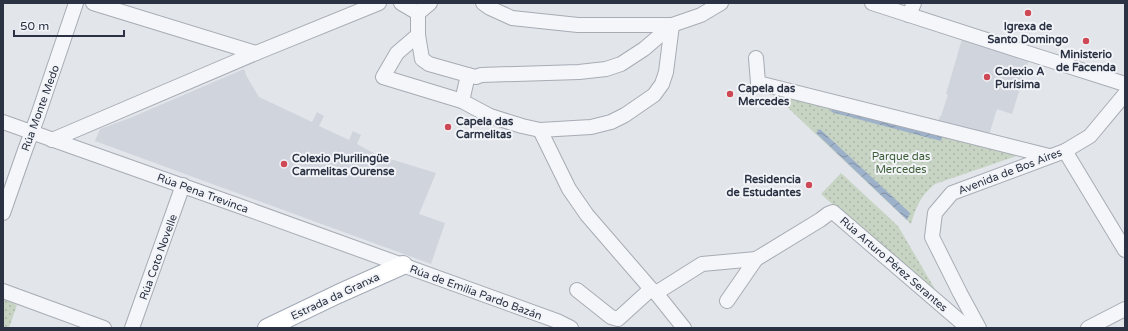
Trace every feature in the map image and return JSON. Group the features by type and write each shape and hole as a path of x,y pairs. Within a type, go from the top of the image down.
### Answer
{"main road":[{"name":"Estrada da Granxa","path":"267,328 403,265"}],"street":[{"name":"Rúa Monte Medo","path":"3,213 76,3"},
{"path":"93,3 256,53"},
{"path":"52,140 256,53 379,3"},
{"path":"402,3 418,16"},
{"path":"430,3 418,16 418,35 422,59 429,64 476,77 481,75 579,72 606,69 621,64 644,49 672,24"},
{"path":"483,3 490,8 503,8 512,18 578,25 672,24 700,15 721,3"},
{"path":"872,3 912,9 1021,51 1125,84"},
{"path":"418,35 397,53 383,77 462,101 490,116 540,130 592,127 610,122 625,115 654,95 662,84 665,76 672,24"},
{"path":"756,58 758,83 1049,156"},
{"path":"462,101 468,75"},
{"name":"Avenida de Bos Aires","path":"979,328 932,237 935,213 952,193 1065,151 1090,136 1125,94"},
{"name":"Rúa Pena Trevinca","path":"3,122 183,185 403,265"},
{"path":"540,130 569,189 578,202 684,328"},
{"path":"1065,151 1125,250"},
{"name":"Rúa Coto Novelle","path":"132,328 183,185"},
{"name":"Rúa Arturo Pérez Serantes","path":"727,301 756,259 833,212 968,328"},
{"name":"Rúa Arturo Pérez Serantes","path":"577,290 611,317 618,319 654,291 702,264 756,259"},
{"name":"Rúa de Emilia Pardo Bazán","path":"403,265 557,321 571,328"},
{"path":"3,291 104,328"},
{"path":"1088,328 1125,309"}],"shaded area":[{"name":"Colexio A Purísima","path":"962,39 1029,60 1012,114 997,109 989,135 938,122 948,95 946,94"},
{"name":"Colexio Plurilingüe Carmelitas Ourense","path":"244,69 259,97 312,122 317,112 324,116 319,126 349,140 353,131 361,135 357,144 377,155 436,173 419,214 445,223 431,264 95,141 100,129 130,118"}],"green space":[{"name":"Parque das Mercedes","path":"768,89 1022,154 935,184 926,192 920,202 911,224"},
{"path":"841,173 898,226 943,303 821,194"},
{"path":"3,299 17,305 9,328 3,328"}],"water":[{"path":"833,106 943,135 941,141 831,112"},
{"path":"820,129 910,213 907,220 816,133"}],"place":[{"name":"Igrexa de Santo Domingo","path":"1028,13"},
{"name":"Ministerio de Facenda","path":"1086,41"},
{"name":"Colexio A Purísima","path":"987,77"},
{"name":"Capela das Mercedes","path":"730,94"},
{"name":"Capela das Carmelitas","path":"448,127"},
{"name":"Colexio Plurilingüe Carmelitas Ourense","path":"284,164"},
{"name":"Residencia de Estudantes","path":"809,185"}]}
